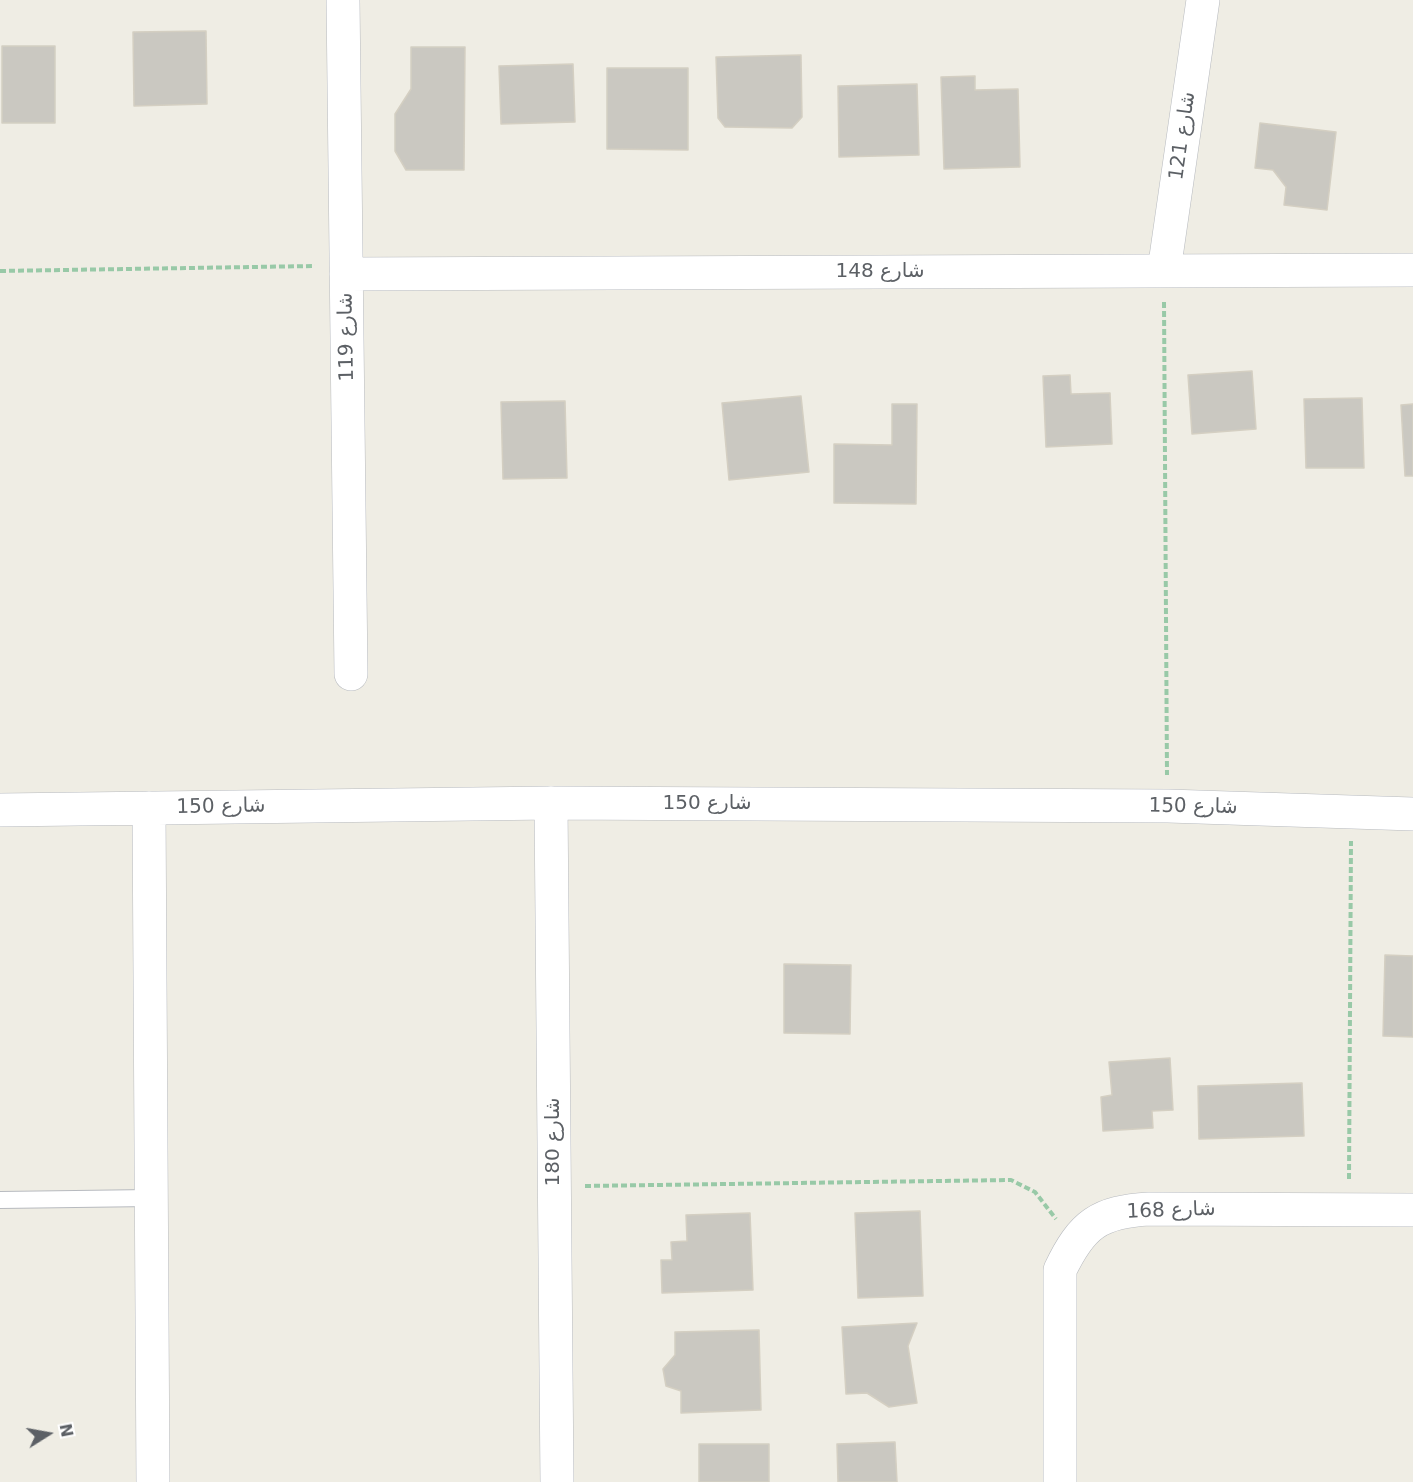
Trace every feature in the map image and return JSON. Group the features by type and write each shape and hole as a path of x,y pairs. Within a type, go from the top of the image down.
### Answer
{"street":[{"name":"شارع 119","path":"343,0 351,674"},
{"name":"شارع 121","path":"1164,271 1203,0"},
{"name":"شارع 148","path":"346,270 1413,270"},
{"name":"شارع 150","path":"0,810 551,803 1168,806 1352,810 1413,814"},
{"name":"شارع 180","path":"551,803 557,1482"},
{"path":"149,808 153,1482"},
{"name":"شارع 168","path":"1060,1482 1058,1299 1060,1270 1073,1243 1093,1222 1120,1211 1413,1210"}],"lane":[{"path":"0,1200 151,1198"}],"path":[{"path":"0,271 346,270"},
{"path":"1164,271 1168,806"},
{"path":"1349,1210 1352,810"},
{"path":"554,1186 1011,1180 1035,1192 1073,1243"}],"building":[{"path":"206,31 207,104 134,106 133,32"},
{"path":"2,46 55,46 55,123 2,123"},
{"path":"411,47 465,47 464,170 406,170 395,151 395,114 411,89"},
{"path":"801,55 802,117 792,128 725,127 718,118 716,57"},
{"path":"573,64 575,122 501,124 499,66"},
{"path":"607,68 688,68 688,150 607,149"},
{"path":"975,76 975,90 1018,89 1020,167 944,169 941,77"},
{"path":"917,84 919,155 839,157 838,86"},
{"path":"1260,123 1336,132 1327,210 1284,205 1286,187 1273,170 1255,168"},
{"path":"1252,371 1256,429 1192,434 1188,375"},
{"path":"1070,375 1071,394 1110,393 1112,444 1046,447 1043,376"},
{"path":"801,396 809,472 729,480 722,403"},
{"path":"1362,398 1364,468 1306,468 1304,399"},
{"path":"565,401 567,478 503,479 501,402"},
{"path":"892,404 917,404 916,504 834,503 834,444 892,445"},
{"path":"1413,404 1413,476 1405,476 1401,405"},
{"path":"1385,955 1413,956 1413,1037 1383,1036"},
{"path":"784,964 851,965 850,1034 784,1033"},
{"path":"1170,1058 1173,1110 1152,1111 1153,1128 1103,1131 1101,1097 1112,1095 1109,1062"},
{"path":"1302,1083 1304,1136 1199,1139 1198,1086"},
{"path":"920,1211 923,1296 858,1298 855,1213"},
{"path":"750,1213 753,1290 662,1293 661,1260 672,1260 671,1242 687,1241 686,1215"},
{"path":"917,1323 908,1346 917,1403 889,1407 867,1393 846,1394 842,1327"},
{"path":"759,1330 761,1410 681,1413 681,1391 666,1386 663,1369 675,1355 675,1332"},
{"path":"895,1442 897,1482 838,1482 837,1444"},
{"path":"699,1444 769,1444 769,1482 699,1482"}]}
